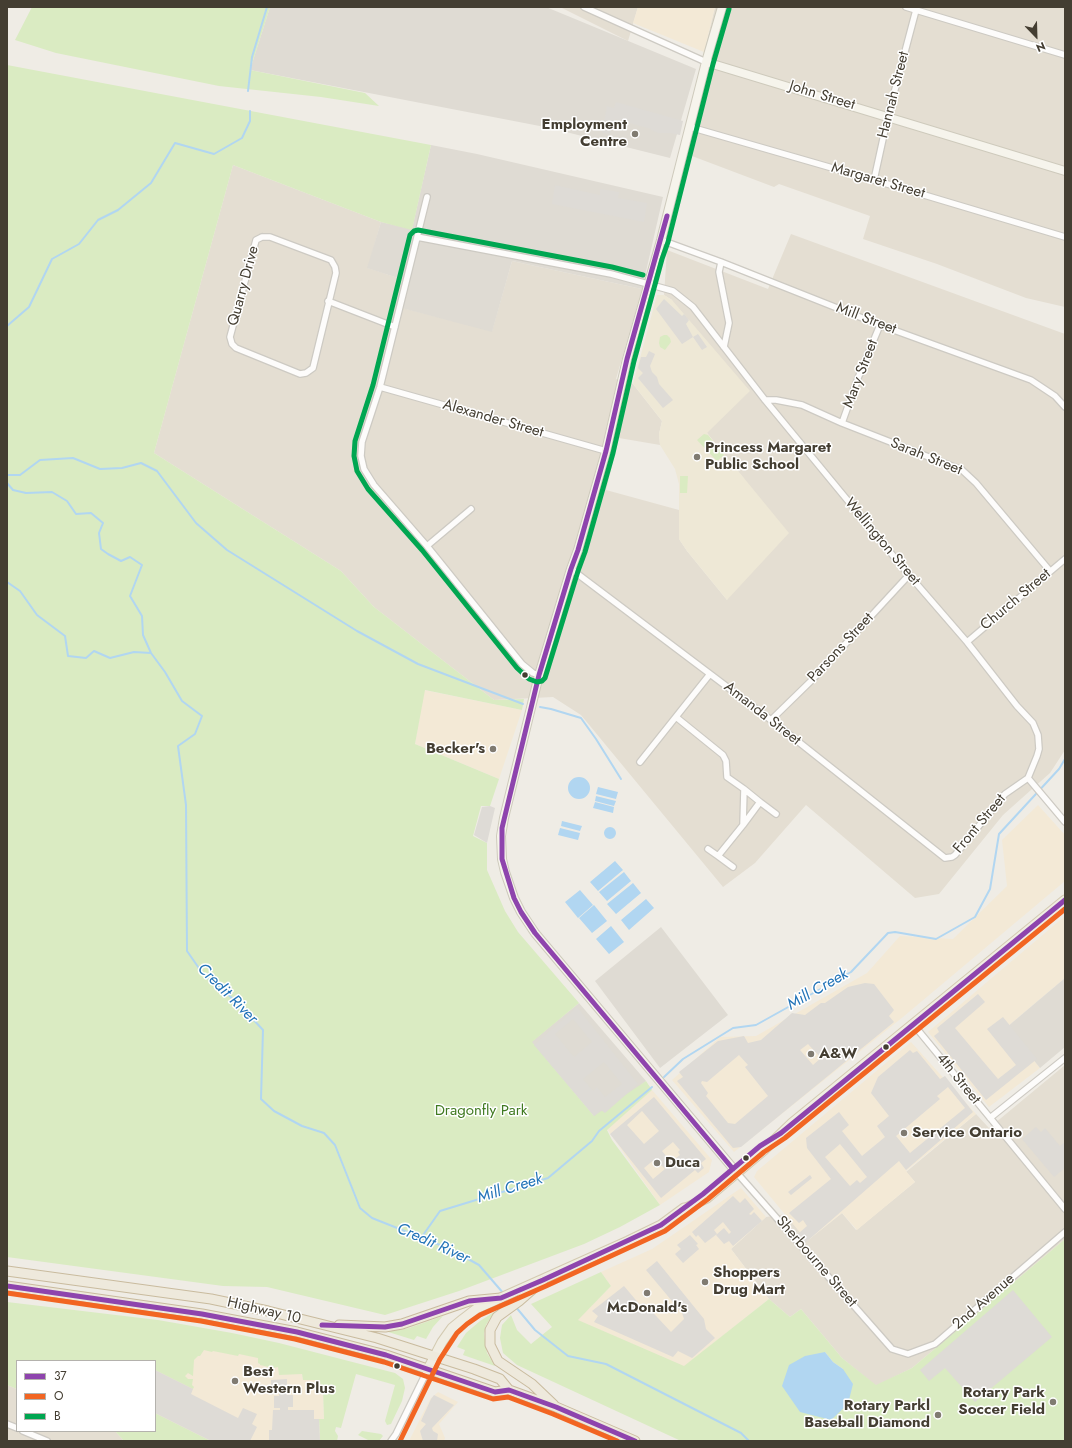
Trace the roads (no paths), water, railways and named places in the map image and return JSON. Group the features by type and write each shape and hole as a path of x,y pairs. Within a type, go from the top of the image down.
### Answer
{"highway":[{"name":"Highway 10","path":"7,1271 211,1299 268,1311 377,1338 474,1369 500,1379 509,1390"},
{"path":"544,1280 497,1318 490,1330 490,1345 498,1361 532,1384 556,1407"},
{"name":"Highway 10","path":"7,1286 202,1314 297,1332 350,1345 428,1369 495,1392 509,1390 556,1407 635,1441"},
{"path":"322,1325 385,1327 416,1320 469,1301 501,1298"}],"main road":[{"path":"722,7 706,62 661,240 627,359 606,451 578,550 539,675 502,828 502,859 514,898 521,912 536,933 735,1171"},
{"name":"John Street","path":"706,62 888,116 1065,171"},
{"path":"428,1369 434,1356 452,1328 462,1318 476,1309 544,1280 661,1225 680,1212 735,1171 760,1146 781,1133 1065,901"}],"street":[{"name":"John Street","path":"584,7 600,10 706,62"},
{"path":"906,7 1065,55"},
{"name":"Hannah Street","path":"874,180 888,116 916,10"},
{"name":"Margaret Street","path":"690,127 1065,237"},
{"path":"428,197 380,387 362,442 361,456 364,469 368,478 427,546 522,664 533,673 539,675"},
{"name":"Quarry Drive","path":"262,237 270,237 331,260 335,267 336,273 328,301 313,368 306,373 300,374 236,348 232,344 230,337 256,240 262,237"},
{"name":"Wellington Street","path":"417,237 611,274 673,291 693,307 765,400 909,575 967,642 1017,706 1033,723 1038,735 1038,751 1028,778"},
{"name":"Mill Street","path":"661,240 721,262 880,325 1030,380 1055,396 1065,407"},
{"path":"721,262 719,272 729,324 724,347"},
{"path":"328,301 395,327"},
{"name":"Mary Street","path":"842,423 858,378 880,325"},
{"name":"Alexander Street","path":"380,387 606,451"},
{"name":"Sarah Street","path":"765,400 776,400 802,405 842,423 966,472 1050,571"},
{"path":"427,546 471,509"},
{"name":"Church Street","path":"967,642 1065,559"},
{"name":"Amanda Street","path":"571,569 771,720 945,858 952,857"},
{"name":"Parsons Street","path":"771,720 813,679 909,575"},
{"path":"640,762 710,674"},
{"path":"676,717 723,755 726,761 727,777 776,814"},
{"path":"1028,778 1041,795 1064,819"},
{"name":"Front Street","path":"952,857 971,837 1005,794 1028,778"},
{"path":"743,825 744,790"},
{"path":"718,856 760,802"},
{"path":"708,849 732,867"},
{"name":"4th Street","path":"913,1024 1065,1209"},
{"path":"990,1118 1065,1058"},
{"name":"Sherbourne Street","path":"735,1171 892,1349 895,1350"},
{"name":"2nd Avenue","path":"895,1350 908,1354 935,1344 1065,1232"},
{"path":"390,1441 396,1434 428,1369"},
{"path":"25,1432 47,1441"}],"water":[{"path":"579,777 587,780 590,788 587,796 579,799 571,796 568,788 571,780"},
{"path":"598,787 618,792 616,799 596,794"},
{"path":"596,796 616,801 614,806 595,801"},
{"path":"595,802 614,807 613,813 593,808"},
{"path":"562,821 582,826 580,831 561,826"},
{"path":"610,827 614,829 616,833 614,837 610,839 606,837 604,833 606,829"},
{"path":"560,828 580,833 578,840 558,835"},
{"path":"615,861 623,870 598,891 590,882"},
{"path":"624,872 631,881 607,901 599,892"},
{"path":"633,883 641,893 616,914 607,904"},
{"path":"580,890 593,905 578,918 565,902"},
{"path":"646,899 654,908 629,930 621,920"},
{"path":"594,905 607,921 592,933 579,918"},
{"path":"611,926 624,942 609,954 596,939"},
{"path":"825,1352 833,1362 843,1369 853,1384 848,1404 831,1420 800,1412 782,1386 789,1365 805,1356"}],"waterway":[{"path":"248,91 252,57 267,7"},
{"path":"7,326 29,307 52,259 79,244 98,220 118,210 151,183 175,143 214,154 242,138 250,121 250,111"},
{"path":"7,475 20,475 40,460 73,458 100,469 122,468 141,463 157,471 196,523 227,550 357,631 418,664 523,704"},
{"name":"Credit River","path":"7,483 13,490 26,493 52,492 67,501 76,514 91,513 103,523 99,533 101,549 121,561 130,557 142,565 130,596 142,616 143,635 151,653 165,672 182,701 202,716 195,734 178,746 186,805 187,951 203,974 238,1003 263,1030 261,1099 274,1111 302,1126 324,1133 335,1145 360,1208 372,1218 450,1249 479,1265 504,1294"},
{"path":"7,582 20,591 37,615 65,636 68,656 86,658 94,651 110,658 134,652 151,653"},
{"path":"540,707 581,718 621,779"},
{"name":"Mill Creek","path":"664,1077 683,1059 733,1028 756,1025 851,972 888,933 895,932 936,939 975,917 990,889 999,834 1059,769 1065,759"},
{"name":"Mill Creek","path":"421,1238 440,1211 548,1178 592,1141 599,1131 652,1087"},
{"name":"Credit River","path":"515,1306 535,1330 568,1356 606,1364 741,1433 749,1441"}],"place":[{"name":"Employment Centre","path":"635,134"},
{"name":"Princess Margaret Public School","path":"697,457"},
{"name":"Becker's","path":"493,749"},
{"name":"A&W","path":"811,1054"},
{"name":"Service Ontario","path":"904,1133"},
{"name":"Duca","path":"657,1163"},
{"name":"Shoppers Drug Mart","path":"705,1282"},
{"name":"McDonald's","path":"647,1293"},
{"name":"Best Western Plus","path":"235,1381"},
{"name":"Rotary Park Soccer Field","path":"1053,1402"},
{"name":"Rotary Parkl Baseball Diamond","path":"938,1415"}],"park label":[{"name":"Dragonfly Park","path":"481,1111"}]}
